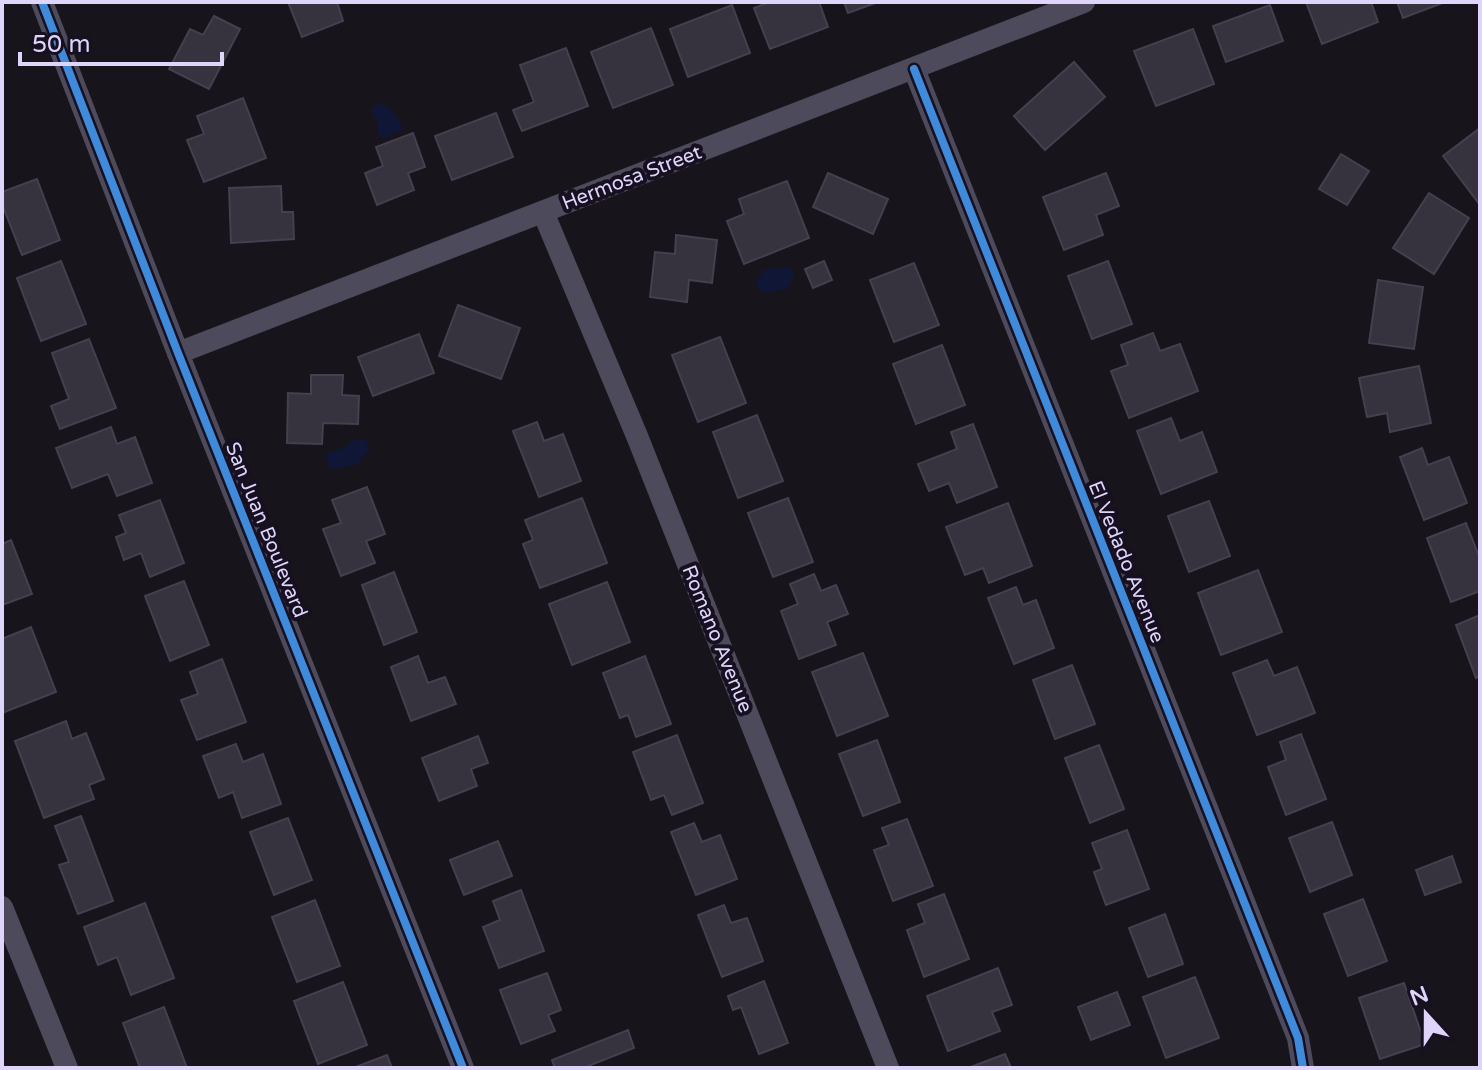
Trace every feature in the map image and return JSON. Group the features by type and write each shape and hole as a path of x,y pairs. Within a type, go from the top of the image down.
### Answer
{"street":[{"name":"San Juan Boulevard","path":"42,2 178,353 463,1068"},
{"name":"Hermosa Street","path":"178,353 1084,2"},
{"name":"El Vedado Avenue","path":"914,69 1298,1038 1303,1068"},
{"name":"Romano Avenue","path":"543,212 637,436 888,1068"},
{"path":"2,907 67,1068"}],"water":[{"path":"378,103 394,113 403,130 383,139 378,133 378,121 370,111"},
{"path":"789,267 794,278 787,289 767,293 759,289 756,282 765,269"},
{"path":"365,439 370,449 357,464 330,470 325,454 346,447 352,440"}],"building":[{"path":"288,2 337,2 343,21 302,37"},
{"path":"770,2 819,2 828,27 770,49 754,8"},
{"path":"844,2 878,2 848,13"},
{"path":"1306,2 1371,2 1378,22 1322,44"},
{"path":"1397,2 1445,2 1403,18"},
{"path":"732,5 750,53 688,77 670,29"},
{"path":"1270,5 1283,41 1226,62 1213,26"},
{"path":"214,16 240,29 209,89 169,69 190,29 203,35"},
{"path":"651,28 673,85 613,108 591,52"},
{"path":"1193,29 1214,84 1156,106 1134,51"},
{"path":"566,48 588,106 522,131 513,110 534,102 520,65"},
{"path":"1074,62 1105,97 1045,150 1014,116"},
{"path":"243,98 266,158 204,182 187,140 204,134 197,116"},
{"path":"496,113 513,157 452,180 435,136"},
{"path":"1480,128 1480,205 1443,156"},
{"path":"413,133 425,167 408,173 414,190 377,205 365,173 383,166 376,147"},
{"path":"1341,154 1369,171 1347,205 1319,189"},
{"path":"828,173 888,199 873,234 813,207"},
{"path":"1106,173 1119,206 1096,215 1103,235 1064,250 1043,197"},
{"path":"37,179 60,240 22,255 2,204 2,192"},
{"path":"787,181 809,238 744,264 727,221 744,214 739,199"},
{"path":"281,186 282,212 293,212 294,239 231,243 229,188"},
{"path":"1429,193 1469,218 1434,274 1393,248"},
{"path":"676,235 717,240 712,283 689,280 687,302 650,297 655,252 675,254"},
{"path":"61,261 86,324 41,341 17,278"},
{"path":"824,261 832,280 813,288 805,269"},
{"path":"1108,261 1132,324 1092,339 1068,276"},
{"path":"914,263 939,325 894,342 870,280"},
{"path":"1378,280 1423,287 1414,349 1369,343"},
{"path":"458,305 520,328 501,379 439,356"},
{"path":"1153,333 1160,351 1180,344 1198,391 1129,418 1111,371 1128,365 1121,345"},
{"path":"419,334 434,373 373,396 358,357"},
{"path":"720,337 746,403 698,422 672,355"},
{"path":"89,339 116,408 60,429 51,406 69,399 52,353"},
{"path":"942,345 965,405 916,424 893,364"},
{"path":"1419,366 1431,423 1390,432 1387,413 1367,417 1359,378"},
{"path":"311,375 343,375 342,395 359,396 358,424 323,423 322,444 287,443 288,393 311,394"},
{"path":"757,415 783,481 738,498 713,432"},
{"path":"1171,418 1180,441 1202,432 1217,472 1161,494 1137,431"},
{"path":"537,422 544,441 563,434 581,481 539,497 513,431"},
{"path":"973,424 997,487 957,503 949,483 929,491 918,464 957,449 951,432"},
{"path":"111,427 117,444 135,437 152,483 117,496 108,474 72,488 56,448"},
{"path":"1422,448 1428,465 1449,457 1467,503 1424,520 1400,457"},
{"path":"367,487 385,534 366,541 375,563 341,576 323,529 341,523 332,500"},
{"path":"582,498 607,563 540,588 523,544 533,540 525,520"},
{"path":"788,498 813,562 773,577 748,513"},
{"path":"160,500 184,563 150,577 141,553 124,560 116,537 126,533 119,515"},
{"path":"1209,501 1230,556 1189,572 1168,516"},
{"path":"1008,503 1032,566 989,583 983,568 965,575 946,527"},
{"path":"1466,523 1480,559 1480,591 1451,602 1427,538"},
{"path":"11,540 32,594 2,605 2,544"},
{"path":"1258,570 1282,632 1221,655 1198,593"},
{"path":"394,572 417,632 384,645 362,585"},
{"path":"814,574 821,591 836,585 848,614 827,622 836,645 799,659 781,611 798,604 790,584"},
{"path":"184,581 209,645 170,661 145,596"},
{"path":"607,582 630,642 572,665 549,604"},
{"path":"1016,587 1023,605 1036,600 1054,648 1014,664 988,598"},
{"path":"1480,615 1480,676 1476,678 1456,625"},
{"path":"31,627 56,692 2,713 2,639"},
{"path":"863,653 888,716 837,736 812,672"},
{"path":"418,656 428,683 445,677 456,704 411,721 391,667"},
{"path":"645,656 671,724 636,737 628,715 620,718 603,673"},
{"path":"222,659 246,722 197,740 181,700 198,694 190,672"},
{"path":"1267,660 1274,676 1297,667 1315,713 1257,735 1233,673"},
{"path":"1072,665 1095,724 1055,739 1033,680"},
{"path":"66,721 72,739 86,733 104,779 89,785 94,799 44,818 15,741"},
{"path":"1301,734 1326,799 1286,815 1268,767 1286,760 1280,742"},
{"path":"677,735 703,803 672,815 664,795 651,800 633,752"},
{"path":"478,736 488,763 471,769 477,786 439,801 422,758"},
{"path":"877,740 900,802 863,816 839,754"},
{"path":"236,744 243,762 263,754 281,804 242,818 233,792 219,798 203,756"},
{"path":"1099,745 1124,809 1090,823 1065,758"},
{"path":"81,816 113,901 78,914 59,865 69,862 55,826"},
{"path":"288,818 312,880 274,895 250,832"},
{"path":"907,819 933,886 893,901 874,850 889,845 882,828"},
{"path":"1332,822 1352,875 1310,892 1289,838"},
{"path":"694,823 702,842 720,835 737,879 696,895 671,832"},
{"path":"1127,830 1149,889 1106,905 1094,872 1102,869 1092,843"},
{"path":"498,841 512,876 464,895 450,860"},
{"path":"1452,856 1461,882 1425,895 1416,870"},
{"path":"521,890 544,951 499,968 483,927 500,920 493,901"},
{"path":"944,894 969,959 924,977 907,930 925,923 918,904"},
{"path":"1363,899 1387,961 1348,976 1324,914"},
{"path":"315,900 340,966 297,982 272,917"},
{"path":"145,903 174,978 131,995 117,957 98,965 84,927"},
{"path":"724,905 731,923 747,918 763,961 722,977 698,915"},
{"path":"1165,914 1183,964 1148,977 1129,928"},
{"path":"998,968 1012,1005 992,1012 1000,1031 948,1051 927,996"},
{"path":"547,973 561,1010 548,1015 555,1031 521,1044 500,990"},
{"path":"1195,977 1219,1038 1166,1058 1143,997"},
{"path":"764,981 788,1043 759,1054 741,1007 733,1010 728,996"},
{"path":"343,982 367,1045 318,1064 294,1001"},
{"path":"1404,983 1425,1044 1380,1059 1359,998"},
{"path":"1117,992 1130,1025 1091,1040 1078,1007"},
{"path":"164,1007 187,1068 140,1068 123,1023"},
{"path":"628,1030 634,1048 589,1068 555,1068 552,1060"},
{"path":"1005,1054 1011,1068 968,1068"},
{"path":"387,1055 392,1068 353,1068"}],"cycle path":[{"path":"42,2 178,353 463,1068"},
{"path":"914,69 1298,1038 1303,1068"}]}
